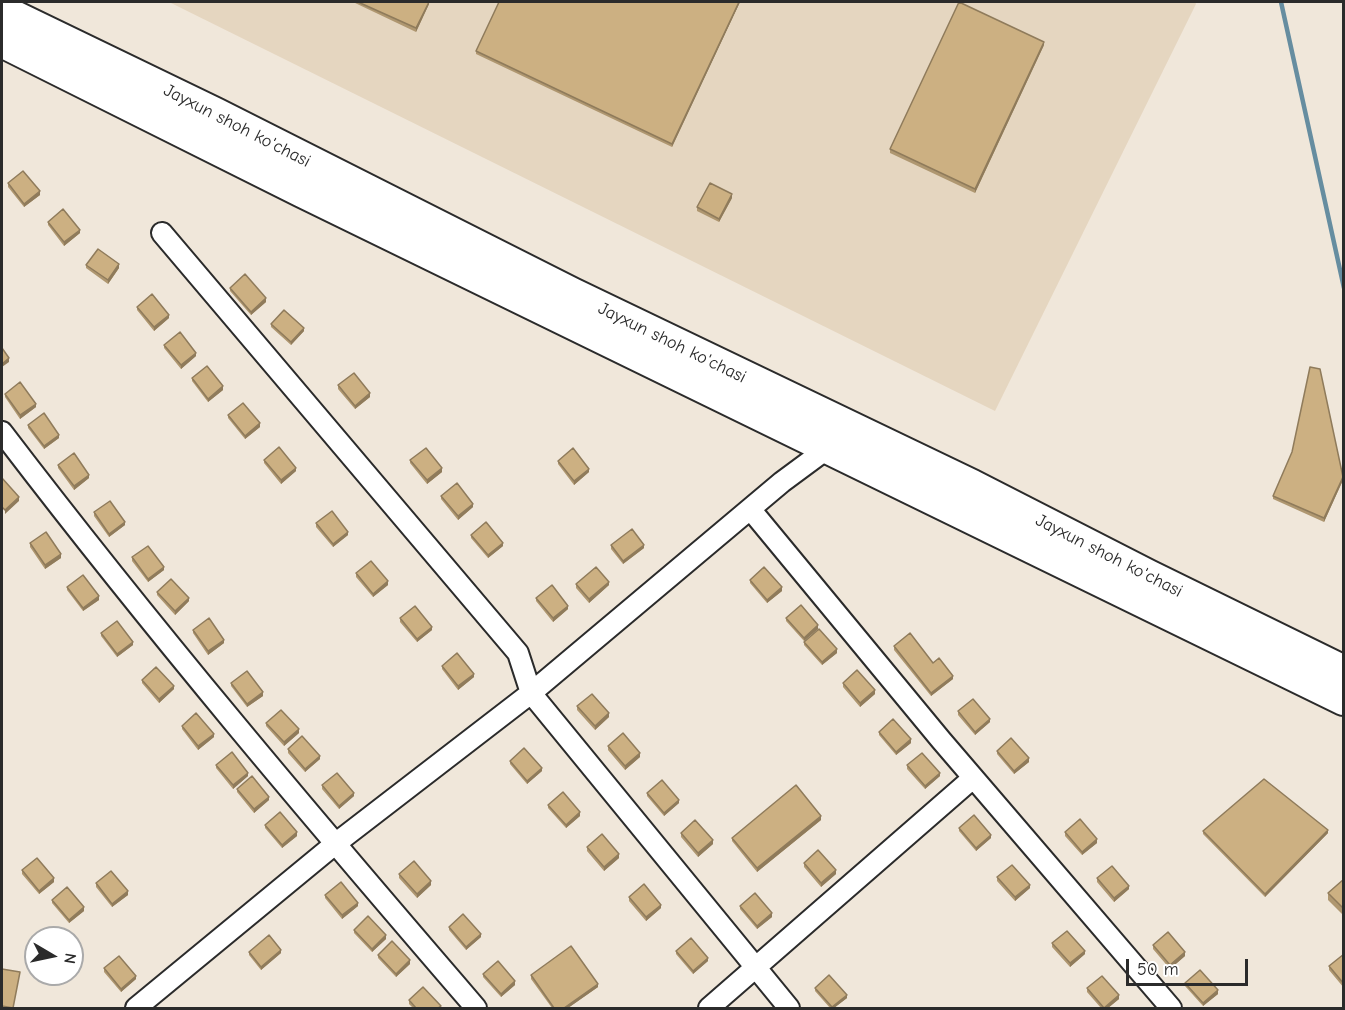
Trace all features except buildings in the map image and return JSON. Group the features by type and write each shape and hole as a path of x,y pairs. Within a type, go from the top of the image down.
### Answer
{"highway":[{"name":"Jayxun shoh ko'chasi","path":"2,11 215,114 572,294 972,486 1344,672"},
{"name":"Jayxun shoh ko'chasi","path":"2,41 302,191 1344,699"}],"street":[{"path":"162,233 518,653 531,693 789,1008"},
{"path":"2,432 74,527 335,844 476,1008"},
{"path":"136,1008 335,844 531,693 782,482 828,448"},
{"path":"750,510 973,777 1171,1008"},
{"path":"709,1008 973,777"}],"shaded area":[{"path":"169,2 1195,2 1196,4 995,411"}],"waterway":[{"path":"1281,2 1344,288"}]}
